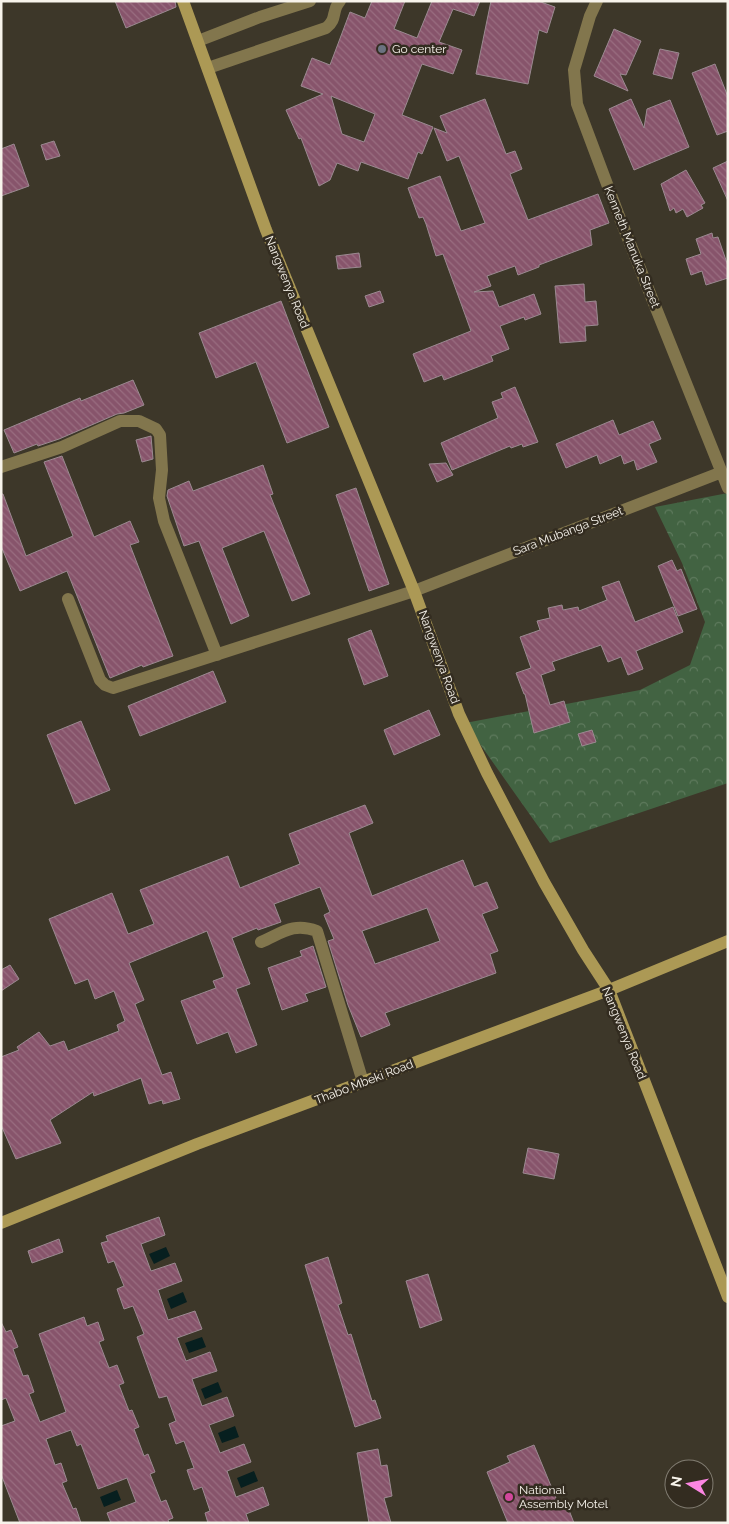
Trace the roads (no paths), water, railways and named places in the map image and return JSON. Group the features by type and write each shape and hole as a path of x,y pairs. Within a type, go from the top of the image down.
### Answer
{"main road":[{"name":"Nangwenya Road","path":"182,1 266,230 414,590 459,714 487,773 544,882 583,950 609,990 728,1297"},
{"name":"Thabo Mbeki Road","path":"1,1223 197,1144 609,990 728,941"}],"street":[{"path":"198,41 288,4 310,1"},
{"name":"Kenneth Manuka Street","path":"597,1 585,32 574,70 578,104 619,216 728,488"},
{"path":"208,68 326,28 334,20 336,2"},
{"path":"1,467 62,446 120,421 139,421 156,429 160,435 162,470 159,498 164,521 217,655"},
{"name":"Sara Mubanga Street","path":"68,599 100,680 105,685 113,688 414,590 722,472"},
{"path":"261,942 296,926 307,927 317,931 363,1082"}],"water":[{"path":"166,1247 170,1256 154,1264 149,1254"},
{"path":"183,1292 187,1302 171,1309 167,1299"},
{"path":"202,1337 206,1347 189,1353 185,1343"},
{"path":"218,1382 222,1392 205,1399 201,1389"},
{"path":"235,1426 239,1437 222,1443 218,1433"},
{"path":"254,1471 258,1481 241,1488 237,1478"},
{"path":"117,1490 121,1500 104,1507 100,1497"}],"place":[{"name":"Go center","path":"382,49"},
{"name":"National Assembly Motel","path":"509,1497"}]}
